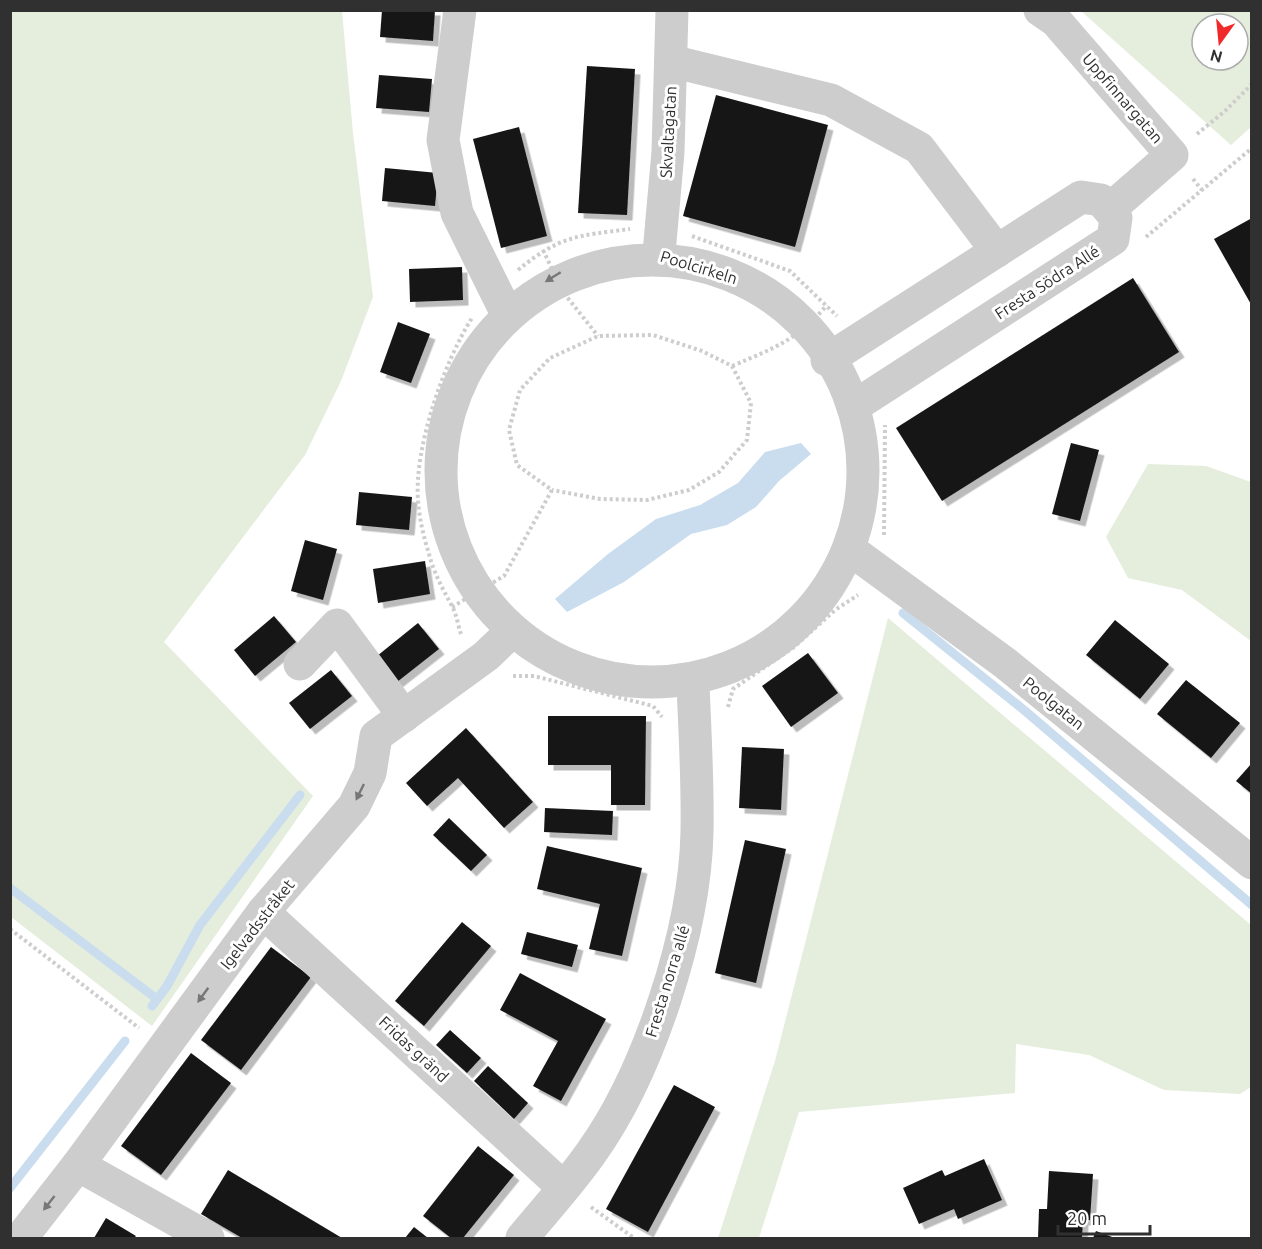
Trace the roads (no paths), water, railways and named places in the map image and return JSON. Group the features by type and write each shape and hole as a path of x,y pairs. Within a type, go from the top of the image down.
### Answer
{"street":[{"path":"460,10 443,140 457,213 501,301"},
{"name":"Skvaltagatan","path":"660,239 668,152 672,10"},
{"name":"Uppfinnargatan","path":"1040,10 1056,21 1172,155 1110,209"},
{"path":"671,62 831,100 919,148 997,251"},
{"path":"827,360 1081,197 1101,200 1110,209"},
{"name":"Fresta Södra Allé","path":"853,407 1113,239 1116,218 1110,209"},
{"name":"Poolcirkeln","path":"660,239 762,287 817,317 827,360 853,407 861,494 864,560 821,602 769,646 693,686 614,678 497,645 463,600 466,583 453,540 445,490 446,444 460,399 501,301 549,262 597,259 660,239"},
{"name":"Poolgatan","path":"864,560 1005,663 1251,863"},
{"path":"300,664 338,625 404,716"},
{"name":"Igelvadsstråket","path":"21,1239 263,912 354,806 370,773 376,736 497,645"},
{"name":"Fresta norra allé","path":"522,1239 592,1153 624,1095 659,1022 688,904 697,833 693,686"},
{"name":"Fridas gränd","path":"263,912 563,1187"},
{"path":"78,1165 208,1239"}],"water":[{"path":"801,443 811,454 779,481 756,507 727,525 691,534 624,582 567,612 555,599 608,554 656,519 700,505 738,483 765,452"}],"waterway":[{"path":"903,613 1024,710 1252,905"},
{"path":"152,1006 167,986 200,925 300,795"},
{"path":"10,888 157,999"},
{"path":"10,1188 125,1041"}]}
